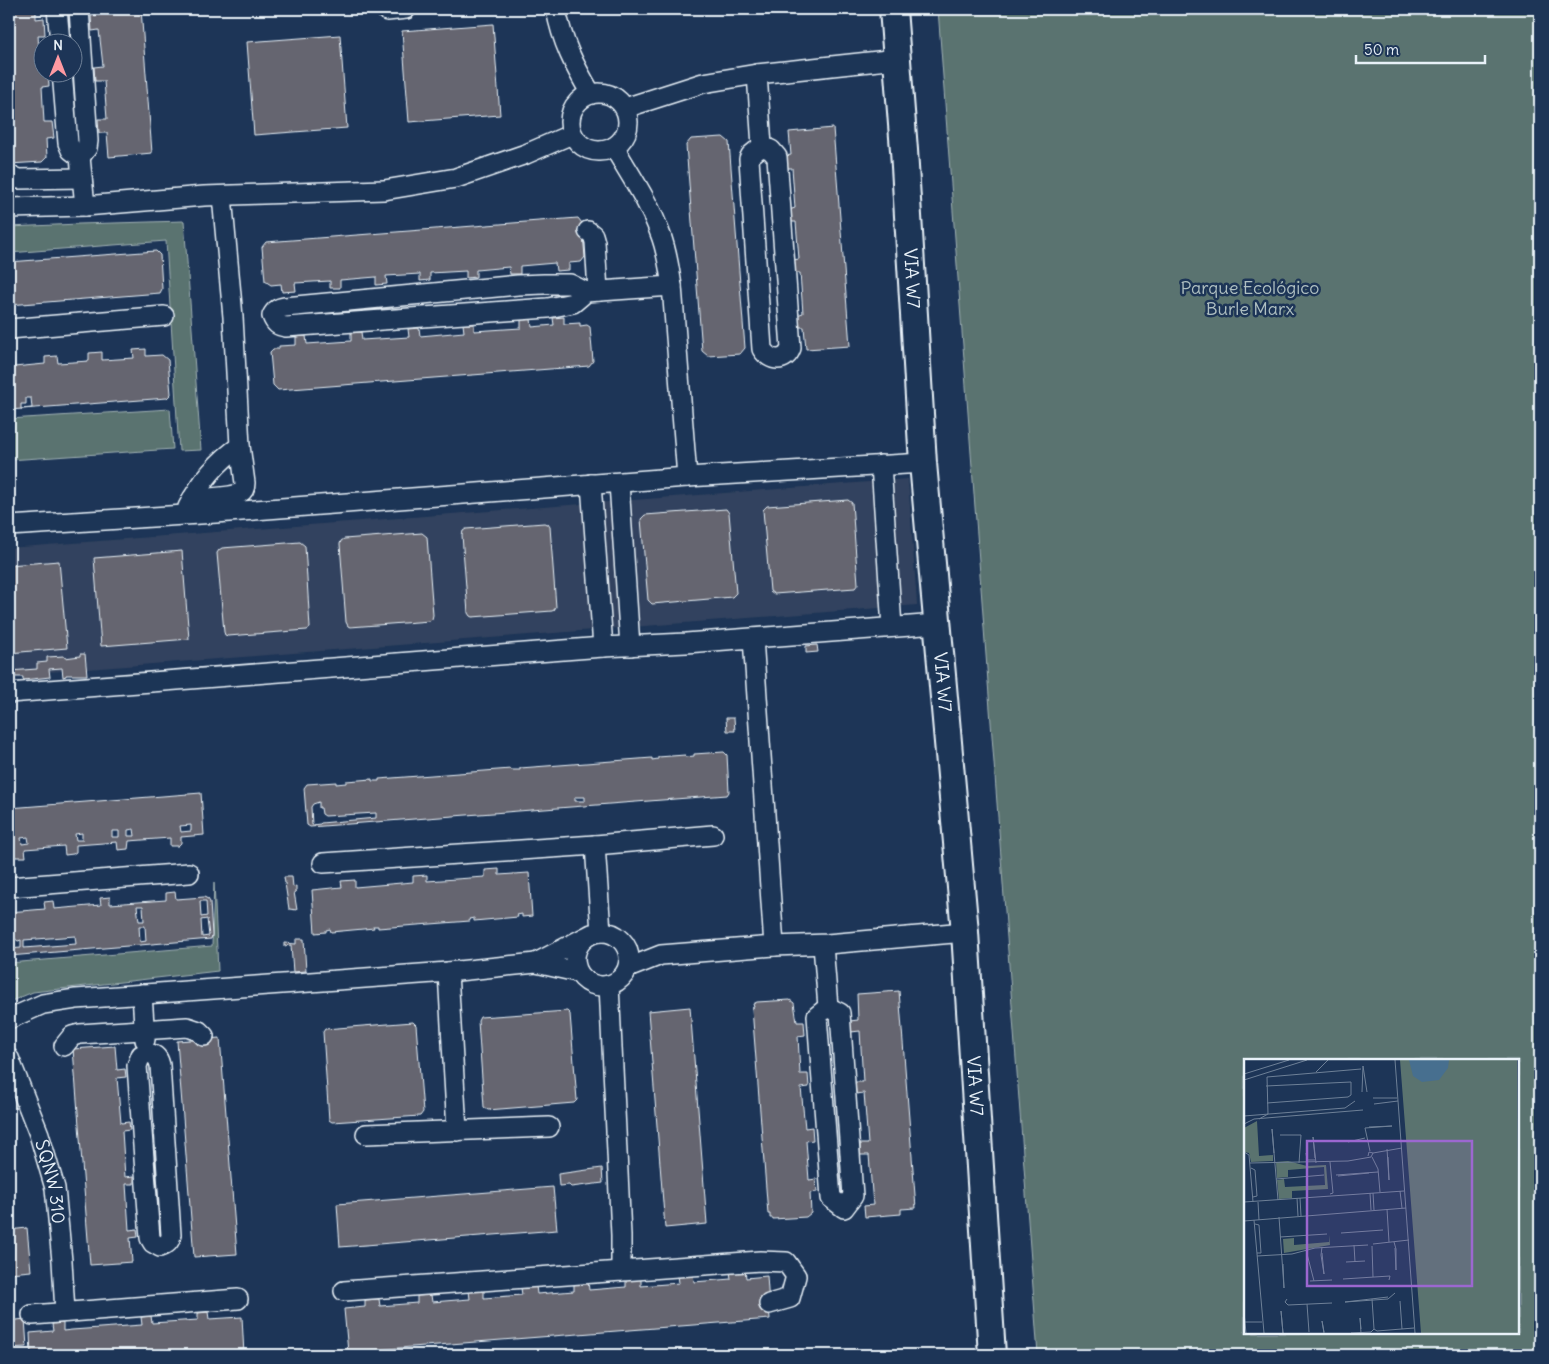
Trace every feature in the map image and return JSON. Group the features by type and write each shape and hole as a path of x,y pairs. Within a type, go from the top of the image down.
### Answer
{"main road":[{"name":"VIA W7","path":"893,9 923,462 965,932 992,1355"}],"street":[{"path":"57,9 59,32"},
{"path":"79,9 88,142 87,148 80,157 85,206"},
{"path":"387,11 406,9"},
{"path":"556,9 565,44 591,94"},
{"path":"625,108 702,83 757,74 897,59"},
{"path":"757,74 762,146"},
{"path":"63,82 68,143 72,150 80,157"},
{"path":"599,93 614,97 625,108 628,122 627,130 624,137 614,147 605,151 595,151 586,148 572,134 570,118 572,110 583,97 599,93"},
{"path":"9,208 85,206 222,196 384,190 456,178 526,154 572,134"},
{"path":"762,146 771,150 777,157 791,348 786,357 780,359 768,357 762,349 749,159 762,146"},
{"path":"614,147 638,188 660,232 668,257 672,286 686,477"},
{"path":"9,175 18,179 82,178"},
{"path":"188,507 241,493 245,483 240,446 233,317 222,196"},
{"path":"588,231 593,235 595,242 592,291"},
{"path":"592,291 573,303 522,311 286,327 275,323 272,316 279,308 285,307 518,285 570,284 592,291 672,286"},
{"path":"9,329 164,316"},
{"path":"188,507 218,463 240,446"},
{"path":"9,526 188,507 591,484 923,462"},
{"path":"881,464 892,627"},
{"path":"619,482 630,646"},
{"path":"591,484 603,647"},
{"path":"9,693 603,647 937,624"},
{"path":"753,638 774,946"},
{"path":"323,863 595,845 713,834"},
{"path":"592,935 595,845"},
{"path":"9,887 189,873"},
{"path":"628,968 661,955 774,946 823,945 965,932"},
{"path":"536,963 592,935 608,933 661,955"},
{"path":"592,935 578,945 574,963 577,972 583,979 591,984 600,986 609,986 617,982 628,968 628,953 621,940"},
{"path":"823,945 828,1007"},
{"path":"9,1019 43,1004 76,999 448,972 536,963 577,972"},
{"path":"448,972 457,1131"},
{"path":"609,986 621,1235 621,1271"},
{"path":"142,994 146,1053"},
{"path":"828,1007 840,1014 853,1196 844,1208 831,1198 818,1016 828,1007"},
{"path":"64,1046 72,1036 80,1034 144,1029 187,1027 199,1031 204,1036"},
{"path":"146,1053 154,1054 158,1057 160,1065 172,1235 171,1240 167,1244 160,1246 153,1243 150,1238 137,1066 141,1055 146,1053"},
{"name":"SQNW 310","path":"9,1058 39,1134 55,1188 65,1312"},
{"path":"366,1134 549,1127"},
{"path":"344,1291 760,1260 786,1262 796,1276 790,1298 769,1304"},
{"path":"32,1315 238,1299"}],"shaded area":[{"path":"908,479 917,605 9,675 9,548"}],"green space":[{"name":"Parque Ecológico Burle Marx","path":"938,9 1540,9 1540,1355 1038,1355"},
{"path":"184,221 201,450 179,451 166,241 9,253 9,227"},
{"path":"170,409 173,449 9,460 9,419"},
{"path":"214,882 218,971 33,992 9,1002 9,963 212,946"}],"building":[{"path":"9,9 36,9 36,19 44,18 45,32 32,32 32,82 49,82 49,86 42,87 44,122 52,122 54,138 46,139 47,157 42,162 9,164"},
{"path":"98,9 141,9 152,153 109,157 107,133 99,133 98,119 107,119 104,81 95,81 94,67 103,66 99,30 92,31 91,16 99,15"},
{"path":"493,24 500,115 409,122 402,31"},
{"path":"340,35 347,128 254,135 247,42"},
{"path":"833,128 850,346 806,349 804,327 798,326 797,315 803,313 800,273 794,273 793,260 799,259 796,222 790,222 789,210 795,208 792,168 786,168 785,156 791,155 789,132"},
{"path":"723,137 729,142 745,348 740,354 708,356 702,351 686,145 691,139"},
{"path":"578,218 582,223 585,257 581,262 569,263 569,270 556,271 555,263 520,266 520,274 510,274 509,267 476,270 476,277 466,278 466,271 430,273 430,280 420,281 420,274 386,276 387,284 376,285 376,277 340,280 340,288 330,288 330,281 295,283 296,291 282,292 281,284 271,285 265,281 262,247 266,242"},
{"path":"156,251 160,255 162,289 160,293 9,305 9,262"},
{"path":"564,317 564,324 580,323 580,326 587,325 590,327 593,361 589,366 278,390 273,385 270,352 273,349 279,349 279,346 296,345 296,337 306,336 307,344 351,341 351,333 361,332 362,340 409,337 408,329 419,328 420,336 464,332 463,324 474,324 474,331 521,328 521,320 531,319 532,327 554,325 553,318"},
{"path":"146,349 146,356 162,355 168,360 171,394 167,398 9,410 9,359 13,359 14,367 45,364 45,357 57,356 58,363 89,361 89,353 102,352 102,360 134,358 133,350","holes":["26,398 31,398 32,408 21,409 21,404 26,404"]},
{"path":"848,500 852,503 858,584 855,588 774,594 770,591 763,510 767,506"},
{"path":"726,509 729,513 736,593 732,597 652,604 648,600 641,519 645,515"},
{"path":"544,523 550,527 556,607 554,610 470,616 468,613 463,531 466,529"},
{"path":"422,533 427,537 432,619 430,621 348,626 346,622 341,541 344,539"},
{"path":"300,542 305,546 310,628 307,630 225,635 217,553 219,550 222,548"},
{"path":"182,551 189,639 101,646 94,558"},
{"path":"59,561 67,648 9,653 9,565"},
{"path":"817,645 818,652 806,653 806,646"},
{"path":"80,654 85,654 87,675 66,675 63,677 62,668 49,669 50,677 23,680 23,677 14,677 13,680 9,680 9,671 37,669 37,663 47,662 47,657 64,656 65,658 80,656"},
{"path":"726,718 734,718 735,731 727,731"},
{"path":"724,752 727,755 729,792 727,795 310,827 307,825 304,788 307,784 336,782 336,784 346,783 346,781 372,779 372,781 379,781 379,779 511,769 520,770 520,768 652,758 652,760 658,759 658,757 685,755 685,757 694,756 694,754","holes":["575,797 585,797 585,801 575,801","319,802 319,808 321,808 322,814 325,816 376,813 376,818 312,825 311,807"]},
{"path":"201,793 204,835 181,837 181,843 178,846 170,846 170,838 129,841 128,849 118,850 117,842 76,845 76,852 65,855 64,846 25,849 26,857 15,857 13,850 9,851 9,819 11,819 9,808","holes":["191,825 191,831 181,832 180,826","134,829 135,836 128,836 128,830","112,831 119,831 119,837 112,837","82,833 82,840 76,840 75,834","28,837 29,843 22,844 21,838"]},
{"path":"499,869 499,875 529,873 532,916 522,917 522,914 517,915 518,917 474,921 474,918 469,919 470,921 378,928 378,926 373,926 374,928 331,932 330,929 326,930 326,932 315,933 312,890 342,887 341,881 355,880 355,887 413,882 413,876 427,875 427,881 485,877 485,870"},
{"path":"284,877 292,877 293,887 296,886 296,892 294,892 297,910 289,909"},
{"path":"175,892 176,899 204,897 210,902 211,939 9,956 9,949 21,948 21,940 18,941 14,938 9,943 9,912 45,909 44,902 53,901 54,909 101,905 100,898 110,897 110,904 166,900 166,893","holes":["200,901 206,901 207,916 201,917","137,906 143,906 144,921 139,921","207,919 209,936 202,937 201,920","139,926 145,926 146,941 140,942","75,936 76,944 24,948 24,940"]},
{"path":"296,939 304,939 306,971 293,972 291,945 284,946 284,943 296,944"},
{"path":"899,991 916,1208 901,1209 901,1214 865,1217 864,1206 873,1205 869,1155 860,1155 860,1144 868,1144 864,1093 856,1094 855,1082 863,1082 860,1031 851,1032 850,1021 858,1020 857,994"},
{"path":"790,1000 794,1003 797,1022 804,1022 805,1035 798,1036 800,1074 808,1074 809,1087 801,1088 805,1128 812,1127 813,1140 806,1141 809,1180 816,1179 817,1192 810,1193 811,1213 806,1217 773,1219 768,1214 752,1008 754,1007 753,1004 757,1002"},
{"path":"690,1007 707,1224 665,1228 648,1011"},
{"path":"567,1011 570,1014 577,1100 574,1103 488,1110 484,1107 478,1021 480,1017"},
{"path":"413,1022 416,1025 423,1112 420,1116 332,1122 329,1120 323,1032 325,1029"},
{"path":"220,1038 237,1254 194,1257 177,1041"},
{"path":"115,1046 117,1070 125,1069 126,1077 117,1078 121,1123 129,1122 130,1130 122,1131 125,1177 134,1176 134,1184 126,1184 129,1230 137,1229 138,1237 130,1238 132,1262 90,1265 73,1049"},
{"path":"602,1168 603,1183 571,1187 569,1185 559,1186 558,1174"},
{"path":"553,1187 557,1230 340,1247 337,1204"},
{"path":"27,1228 31,1271 10,1273 11,1277 9,1280 9,1230"},
{"path":"745,1270 746,1278 767,1276 770,1319 348,1352 344,1309 365,1307 365,1300 379,1299 380,1306 417,1303 417,1296 431,1295 432,1302 470,1299 469,1291 484,1290 484,1298 522,1295 521,1288 536,1286 537,1294 574,1291 574,1283 588,1282 589,1290 626,1287 626,1279 641,1278 641,1286 679,1283 678,1275 693,1274 694,1282 731,1279 730,1271"},
{"path":"208,1312 209,1319 242,1317 244,1355 31,1355 30,1333 53,1331 52,1324 63,1323 63,1331 142,1325 141,1317 151,1316 152,1323 198,1320 198,1313"},
{"path":"25,1319 27,1347 9,1348 9,1321"}]}
